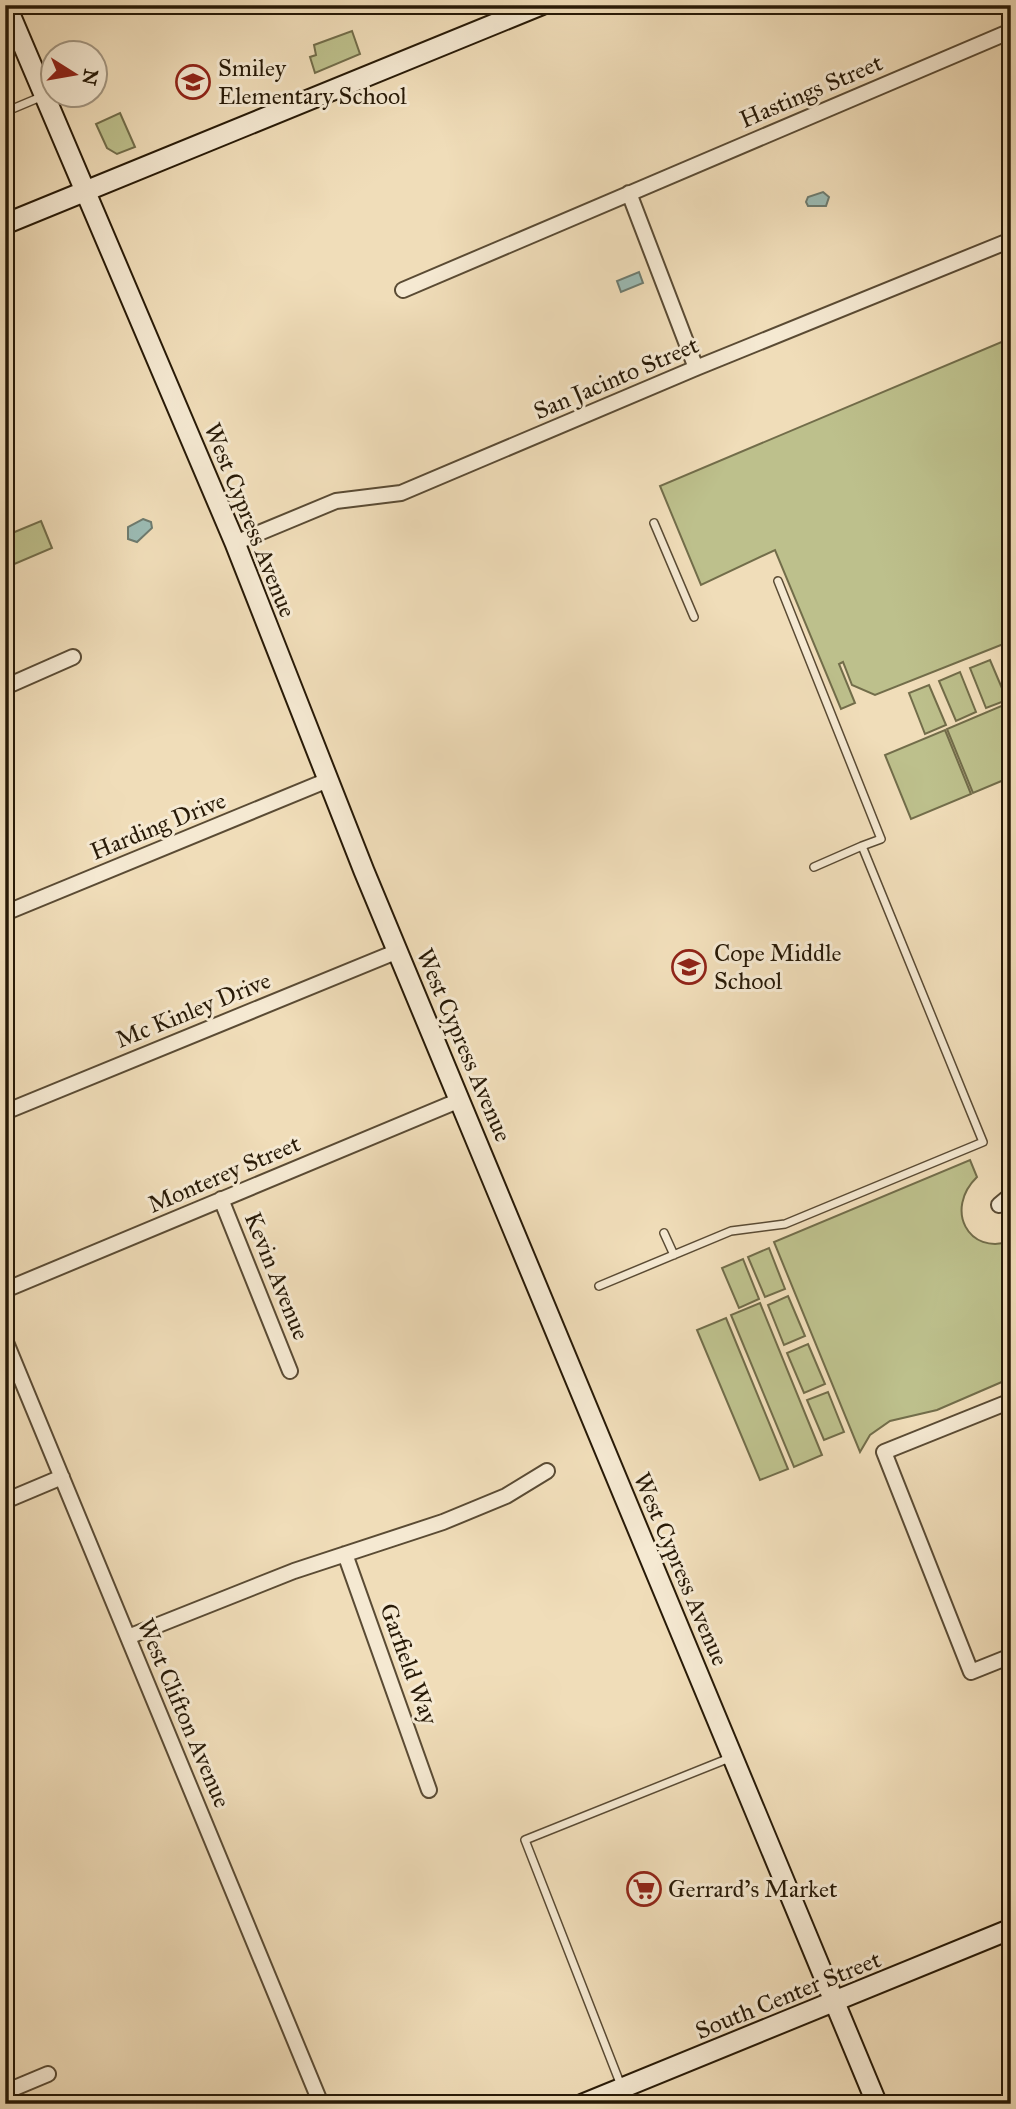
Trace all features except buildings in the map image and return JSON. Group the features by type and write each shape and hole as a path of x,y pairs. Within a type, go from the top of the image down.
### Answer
{"main road":[{"name":"West Cypress Avenue","path":"6,5 38,82"},
{"path":"5,224 541,5"},
{"name":"West Cypress Avenue","path":"49,108 235,543 398,951 877,2104"},
{"name":"South Center Street","path":"591,2102 1011,1929"}],"street":[{"name":"Hastings Street","path":"403,290 1011,31"},
{"path":"629,193 696,368"},
{"name":"San Jacinto Street","path":"235,543 336,501 401,493 696,368 1011,240"},
{"path":"5,687 73,657"},
{"name":"Harding Drive","path":"5,913 328,780"},
{"name":"Mc Kinley Drive","path":"5,1112 398,951"},
{"name":"Monterey Street","path":"5,1290 460,1100"},
{"path":"999,1205 1011,1195"},
{"name":"Kevin Avenue","path":"221,1199 290,1371"},
{"name":"West Clifton Avenue","path":"5,1340 321,2104"},
{"path":"1011,1401 884,1452 971,1672 1011,1656"},
{"path":"128,1637 294,1571 443,1522 506,1496 547,1471"},
{"path":"5,1501 62,1477"},
{"name":"Garfield Way","path":"345,1554 429,1790"},
{"path":"5,2092 48,2074"}],"lane":[{"path":"5,112 38,98"},
{"path":"654,523 694,617"},
{"path":"778,581 881,839 814,867"},
{"path":"599,1286 731,1231 785,1224 983,1142 862,846"},
{"path":"664,1233 674,1255"},
{"path":"622,2089 525,1840 733,1757"}],"green space":[{"path":"352,31 360,54 315,73 310,57 316,55 314,45"},
{"path":"120,113 135,147 117,154 107,148 96,124"},
{"path":"1011,338 1011,641 875,695 852,685 843,662 839,664 855,703 841,709 775,550 701,585 660,486"},
{"path":"41,521 52,548 5,568 5,536"},
{"path":"990,660 1007,700 986,708 970,668"},
{"path":"960,672 976,712 956,721 939,681"},
{"path":"929,685 946,725 925,734 909,693"},
{"path":"1006,704 1011,715 1011,777 973,793 947,729"},
{"path":"945,730 971,794 911,819 885,755"},
{"path":"970,1160 977,1177 967,1190 962,1203 965,1227 983,1242 996,1244 1011,1241 1011,1378 937,1410 890,1421 870,1435 860,1452 774,1242"},
{"path":"769,1248 785,1289 765,1297 748,1257"},
{"path":"743,1259 759,1299 739,1308 722,1268"},
{"path":"788,1296 805,1336 784,1345 768,1305"},
{"path":"760,1303 822,1455 794,1467 731,1315"},
{"path":"726,1318 788,1469 760,1480 697,1330"},
{"path":"808,1344 825,1384 804,1393 787,1353"},
{"path":"828,1392 844,1432 824,1440 807,1400"}],"water":[{"path":"823,192 829,197 826,206 808,206 808,197"},
{"path":"639,272 643,283 621,292 617,281"},
{"path":"143,519 151,522 152,528 137,542 128,539 128,527"}],"place":[{"name":"Smiley Elementary School","path":"193,82"},
{"name":"Cope Middle School","path":"689,967"},
{"name":"Gerrard's Market","path":"644,1889"}]}
